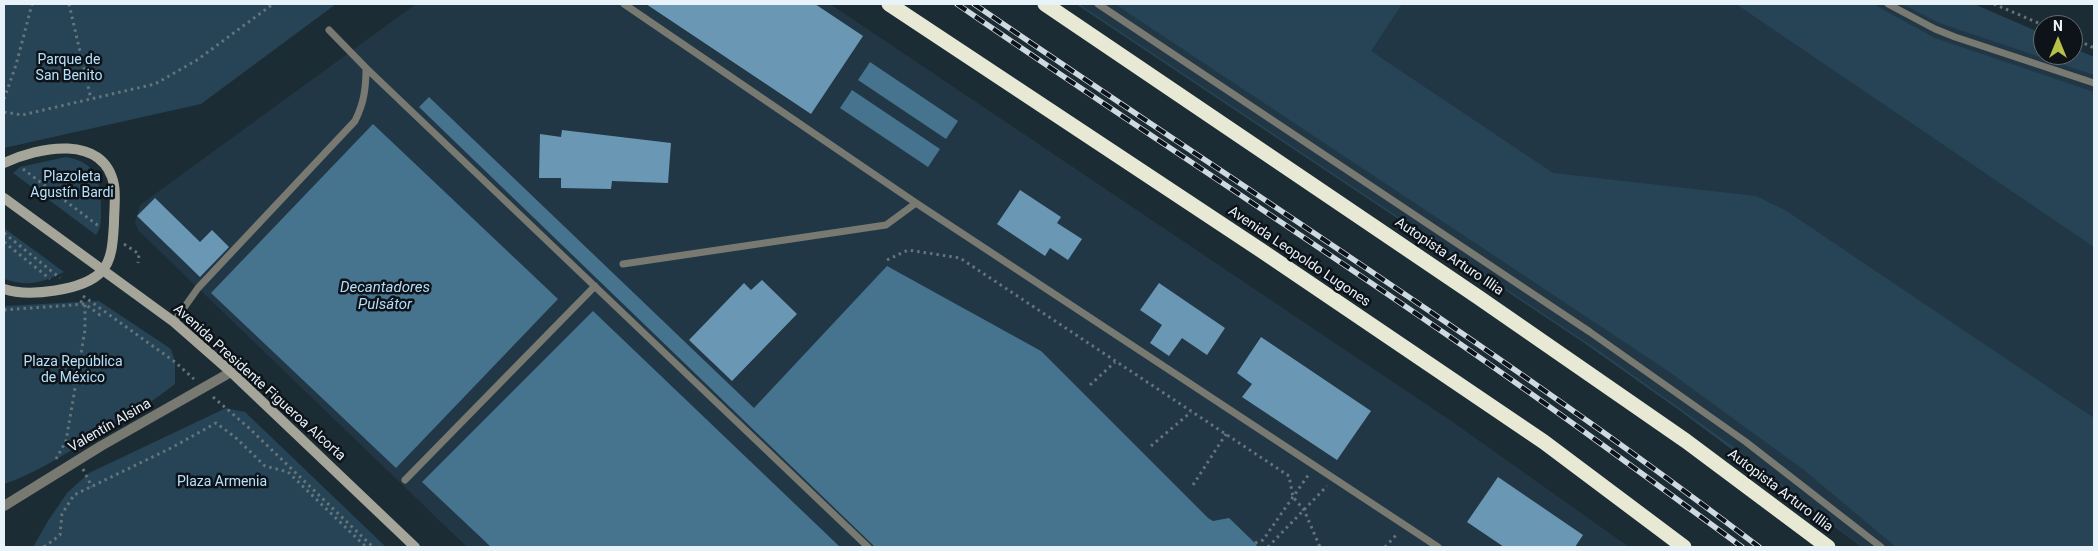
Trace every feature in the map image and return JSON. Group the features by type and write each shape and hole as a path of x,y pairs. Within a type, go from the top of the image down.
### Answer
{"highway":[{"name":"Avenida Leopoldo Lugones","path":"889,4 1262,251 1544,442 1684,547"},
{"name":"Autopista Arturo Illia","path":"1045,4 1686,441 1828,547"}],"main road":[{"path":"4,163 19,157 66,147 79,149 91,154 102,162 109,172 114,184 115,202 112,248 103,270 82,284 41,292 15,293 4,290"},
{"name":"Avenida Presidente Figueroa Alcorta","path":"4,198 174,322 231,372 415,547"}],"street":[{"path":"4,294 15,293"},
{"name":"Valentín Alsina","path":"4,506 61,470 231,372"}],"lane":[{"path":"624,4 916,203 1438,547"},
{"path":"1098,4 1590,332 1746,442 1881,547"},
{"path":"1888,4 1935,29 1955,37 2094,83"},
{"path":"329,30 366,68 868,547"},
{"path":"174,322 198,288 355,121 362,106 366,88 366,68"},
{"path":"623,264 886,225 916,203"},
{"path":"405,480 595,286"}],"path":[{"path":"4,99 16,65 32,4"},
{"path":"69,4 91,100"},
{"path":"4,112 22,115 155,84 197,60 273,4"},
{"path":"1994,4 2033,21"},
{"path":"20,167 100,227"},
{"path":"4,242 62,288 100,315 102,312"},
{"path":"124,244 139,254 138,263"},
{"path":"887,260 908,250 960,258 1226,434 1289,476 1293,497 1304,510 1320,547"},
{"path":"4,310 85,304"},
{"path":"61,470 55,460 66,441 85,330 85,304"},
{"path":"1090,385 1116,362"},
{"path":"1151,446 1191,412"},
{"path":"44,547 60,534 62,514 74,495 191,439 216,423 235,437 266,466 288,472 366,547"},
{"path":"1193,485 1226,434"},
{"path":"1255,543 1263,540 1315,466"},
{"path":"1268,547 1334,479"},
{"path":"1385,547 1405,526"}],"shaded area":[{"path":"416,4 830,4 1454,423 1629,547 467,547 138,230 135,222 140,205"},
{"path":"1076,4 1974,4 2033,30 2033,65 2083,65 2083,52 2094,57 2094,547 1861,547 1679,410 1583,342"}],"green space":[{"name":"Parque de San Benito","path":"4,4 336,4 201,104 4,148"},
{"path":"1076,4 1079,4 1602,353 1731,445 1863,547 1679,410 1583,342"},
{"path":"1115,4 1402,4 1371,51 1553,173 1756,196 1785,210 2094,418 2094,547 1896,547 1804,470 1668,371"},
{"path":"1736,4 1873,4 1935,38 2094,92 2094,247"},
{"path":"1902,4 1974,4 2033,30 2033,55 1939,23"},
{"path":"2083,52 2094,57 2094,75 2064,65 2083,65"},
{"name":"Plazoleta Agustín Bardi","path":"66,157 85,164 96,176 101,202 100,224 96,235 13,173 20,167"},
{"name":"Plazoleta Agustín Bardi","path":"4,228 64,272 35,283 21,283 4,279"},
{"name":"Plaza República de México","path":"99,301 171,349 175,362 175,384 132,414 57,459 4,484 4,306"},
{"name":"Plaza Armenia","path":"226,408 245,412 386,547 33,547 67,493 89,473"}],"water":[{"path":"870,62 958,121 946,139 858,80"},
{"path":"852,90 940,149 928,167 840,108"},
{"path":"429,97 754,408 887,266 1041,351 1208,518 1213,521 1229,518 1257,545 1255,547 875,547 419,107"},
{"name":"Decantadores Pulsátor","path":"373,124 558,299 396,468 211,293"},
{"path":"593,311 840,547 491,547 422,482"}],"building":[{"path":"646,4 815,4 863,36 811,114"},
{"path":"562,130 671,143 668,183 612,181 611,189 561,188 561,178 539,178 540,134 561,137"},
{"path":"1020,190 1061,217 1057,223 1082,239 1068,260 1050,248 1045,256 997,224"},
{"path":"155,198 200,242 212,230 229,247 200,277 137,216"},
{"path":"762,280 797,314 732,381 689,340 744,283 751,290"},
{"path":"1159,283 1225,328 1207,355 1182,338 1169,356 1150,343 1162,325 1140,310"},
{"path":"1261,337 1371,411 1337,460 1242,397 1252,384 1237,373"},
{"path":"1498,477 1583,535 1575,547 1504,547 1467,522"}],"railway":[{"path":"957,4 1473,353 1742,547"},
{"path":"974,4 1469,338 1566,406 1759,547"}]}
